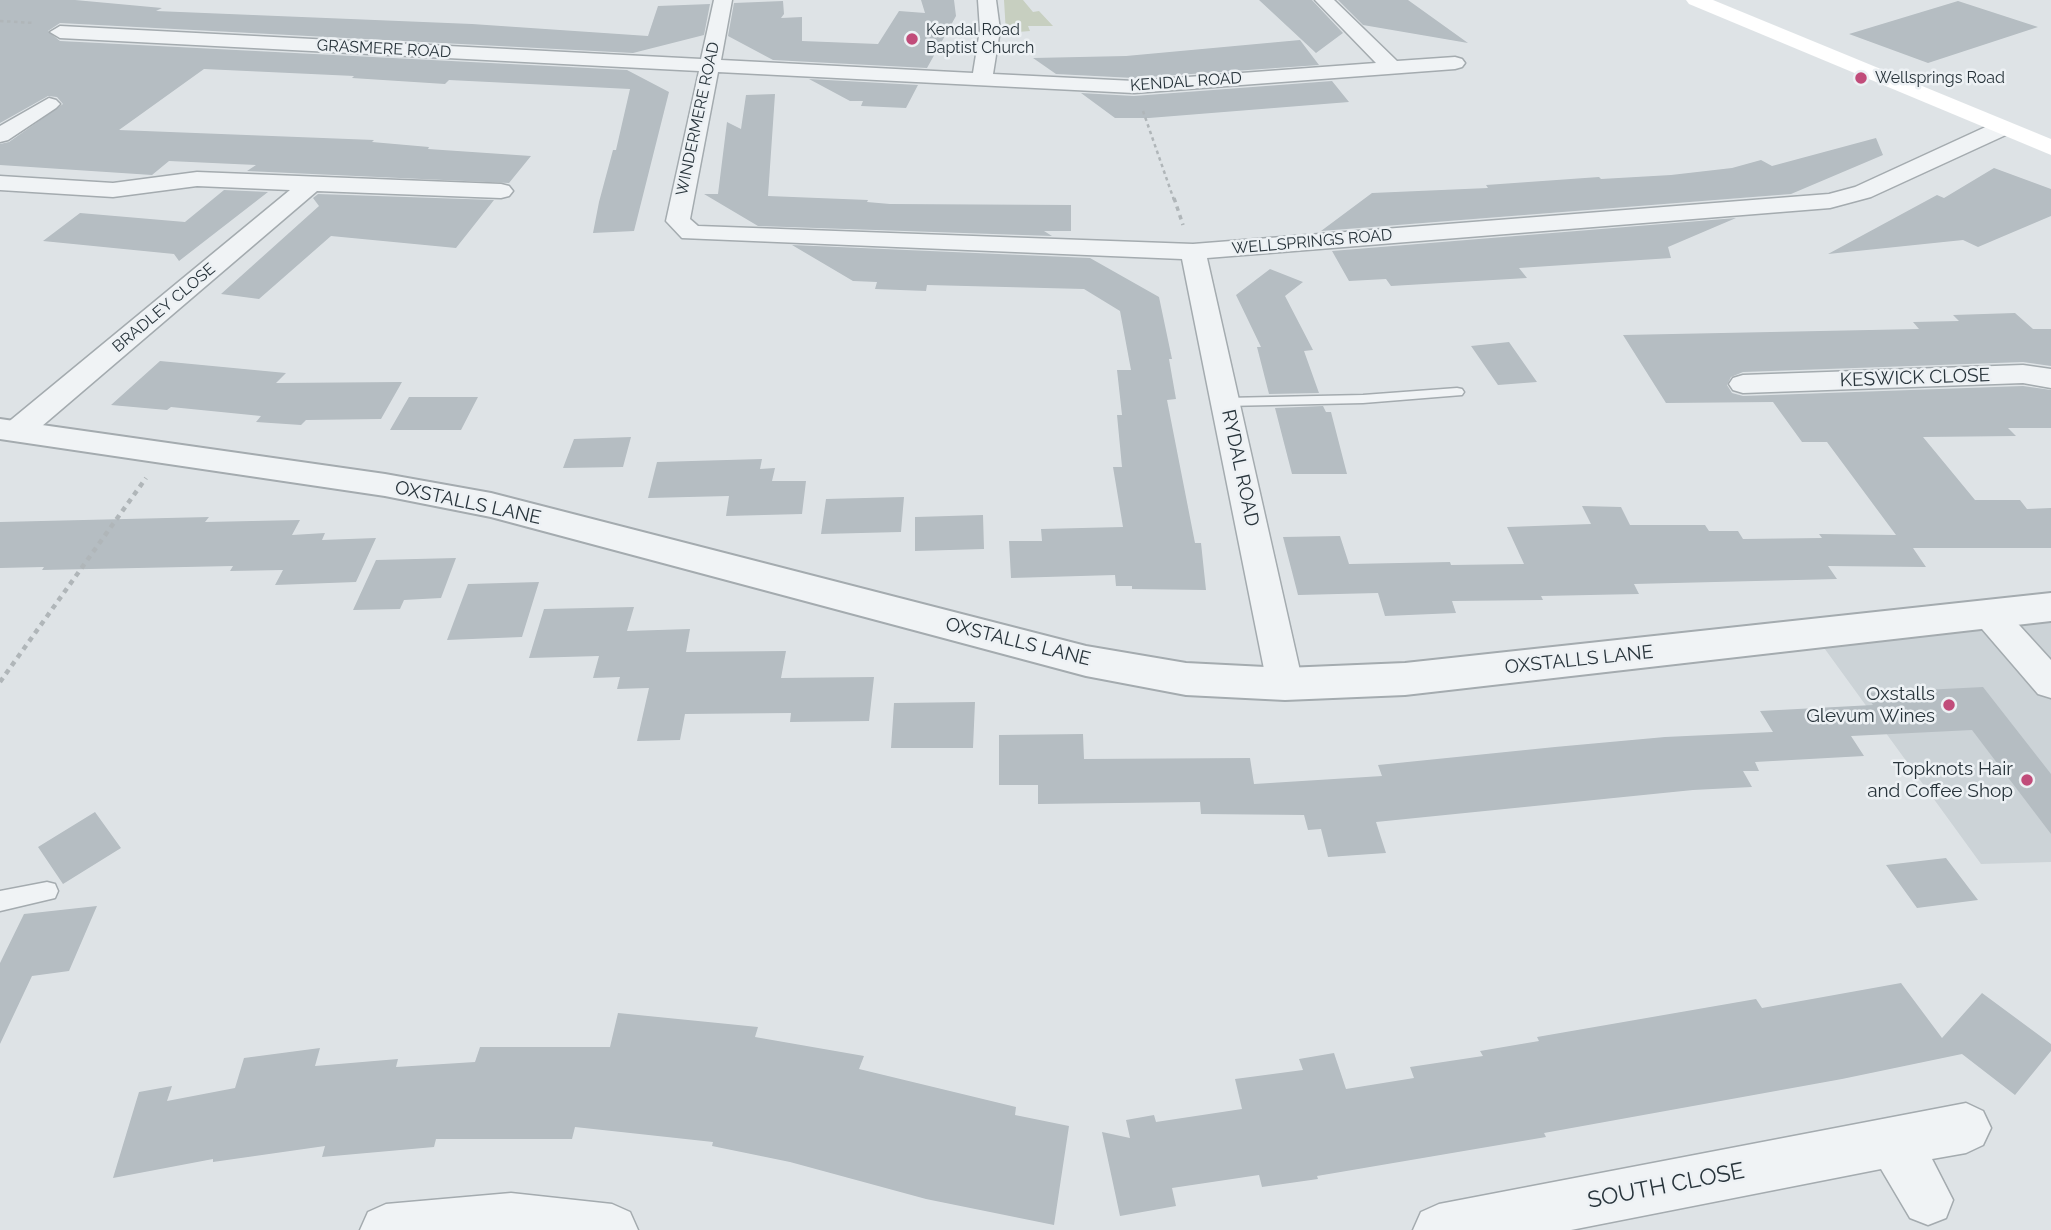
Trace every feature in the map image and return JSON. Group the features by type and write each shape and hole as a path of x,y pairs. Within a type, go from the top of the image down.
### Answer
{"main road":[{"path":"1696,0 2051,148"}],"street":[{"name":"WINDERMERE ROAD","path":"691,233 678,221 723,0"},
{"path":"982,81 990,30 987,0"},
{"path":"1324,0 1390,66"},
{"name":"GRASMERE ROAD","path":"60,32 709,66"},
{"name":"KENDAL ROAD","path":"709,66 1134,87 1455,63"},
{"path":"0,135 47,110"},
{"name":"WELLSPRINGS ROAD","path":"691,233 1193,252 1830,201 1863,192 2000,128"},
{"path":"0,183 113,190 197,179 311,184 466,198 501,191"},
{"name":"BRADLEY CLOSE","path":"8,430 311,184"},
{"name":"RYDAL ROAD","path":"1193,252 1285,684"},
{"name":"KESWICK CLOSE","path":"1743,384 1777,372 2023,374 2042,369"},
{"name":"OXSTALLS LANE","path":"8,430 385,485 491,505 1086,661 1186,679 1285,684 1405,679 2051,607"},
{"path":"1987,613 2051,684"},
{"name":"SOUTH CLOSE","path":"1440,1230 1966,1128"},
{"path":"1893,1142 1928,1200"},
{"path":"386,1230 510,1219 612,1230"}],"lane":[{"path":"1226,402 1363,399 1457,392"},
{"path":"0,901 47,891"}],"path":[{"path":"1134,87 1193,252"},
{"path":"0,682 152,471"}],"shaded area":[{"path":"2051,607 2051,862 1981,864 1814,634"}],"green space":[{"path":"1004,0 1023,0 1033,12 1039,11 1053,26 1028,26 1030,31 1006,33"}],"building":[{"path":"0,0 75,0 162,8 156,11 472,24 648,36 658,6 710,4 704,35 633,53 60,23 48,31 60,41 627,70 669,92 634,231 593,233 630,89 449,80 445,84 352,78 354,76 204,69 119,130 374,140 372,142 429,147 428,149 531,156 509,183 247,171 256,165 169,161 152,175 0,165 0,144 9,142 63,104 57,97 48,96 0,123"},
{"path":"921,0 954,0 956,16 927,68 773,60 728,36 734,3 783,1 784,14 781,18 802,17 802,41 878,44 899,11 925,13"},
{"path":"1259,0 1312,0 1343,33 1316,53"},
{"path":"1338,0 1408,0 1468,43 1363,25"},
{"path":"1958,1 2038,27 1928,63 1849,34"},
{"path":"1300,40 1319,65 1134,78 1056,74 1033,58 1126,56"},
{"path":"809,79 918,85 906,108 861,106 863,101 850,101"},
{"path":"1332,81 1349,102 1149,118 1115,118 1081,93 1134,96"},
{"path":"775,94 768,196 868,200 867,202 890,204 1071,205 1071,231 1044,231 1052,236 758,226 704,194 718,194 727,122 741,129 746,95"},
{"path":"1876,138 1883,155 1791,194 1321,231 1372,193 1488,188 1486,185 1599,177 1671,175 1732,168 1761,160 1772,166"},
{"path":"1994,168 2051,189 2051,216 1978,247 1963,240 1828,254 1937,195 1944,198"},
{"path":"224,190 268,192 179,261 174,254 43,241 80,213 185,222"},
{"path":"318,194 494,200 456,248 331,236 259,299 221,294 319,206 313,198"},
{"path":"1736,218 1668,247 1671,258 1519,268 1527,278 1391,286 1386,279 1349,281 1332,251"},
{"path":"792,245 1090,258 1159,297 1172,359 1169,359 1176,399 1167,400 1195,543 1201,543 1206,590 1132,589 1132,586 1116,586 1115,575 1011,578 1009,541 1042,541 1041,529 1123,527 1113,467 1122,467 1117,415 1122,415 1117,370 1131,370 1120,311 1084,289 927,285 926,291 875,289 877,282 853,281"},
{"path":"1270,269 1303,282 1285,296 1313,350 1304,351 1319,393 1269,394 1257,347 1261,347 1236,295"},
{"path":"2015,313 2033,329 2051,329 2051,366 2023,362 1743,372 1731,377 1727,385 1732,393 1743,396 2023,386 2051,390 2051,428 2008,428 2016,436 1923,437 1975,500 2020,500 2027,509 2051,508 2051,548 1913,548 1926,567 1828,566 1837,579 1634,584 1639,594 1541,596 1543,600 1452,601 1456,613 1385,616 1378,593 1298,595 1283,537 1340,536 1349,564 1524,564 1507,527 1591,524 1582,506 1621,507 1630,525 1705,525 1709,531 1738,531 1743,539 1822,538 1819,534 1896,535 1827,442 1802,442 1773,402 1666,403 1623,335 1919,329 1913,322 1959,321 1953,315"},
{"path":"1509,342 1537,382 1498,385 1471,346"},
{"path":"160,361 286,373 276,383 402,382 381,419 306,420 301,425 256,422 261,416 171,407 167,410 111,405"},
{"path":"409,397 478,397 461,430 390,430"},
{"path":"1323,406 1326,412 1331,412 1347,474 1292,474 1275,408"},
{"path":"631,437 623,467 563,468 574,439"},
{"path":"762,459 760,469 775,468 772,481 806,481 802,514 726,516 729,496 648,498 657,462"},
{"path":"904,497 901,532 821,534 826,499"},
{"path":"983,515 984,549 915,551 915,517"},
{"path":"209,517 205,522 300,520 292,535 325,533 322,540 376,538 356,582 275,585 283,570 230,571 233,566 42,570 44,567 0,568 0,522"},
{"path":"456,558 441,598 404,600 400,609 353,610 376,560"},
{"path":"539,582 522,637 447,640 468,584"},
{"path":"634,607 627,631 690,629 686,652 786,651 781,678 874,677 869,721 790,722 791,713 685,714 680,740 637,741 649,688 617,689 620,677 593,678 599,656 529,658 544,609"},
{"path":"1983,687 2051,774 2051,834 1972,730 1851,736 1864,756 1755,762 1759,771 1743,771 1752,787 1693,790 1376,822 1386,853 1328,857 1321,829 1308,830 1304,815 1201,814 1200,802 1038,804 1038,785 999,785 999,735 1083,734 1084,759 1250,758 1254,784 1382,776 1378,765 1555,747 1665,737 1773,732 1760,711 1873,705 1865,693"},
{"path":"975,702 973,748 891,748 894,703"},
{"path":"95,812 121,848 63,884 38,847"},
{"path":"1946,858 1978,900 1917,908 1886,865"},
{"path":"97,906 69,971 32,976 0,1044 0,963 24,914"},
{"path":"1901,983 1942,1038 1982,993 2051,1044 2051,1051 2015,1095 1962,1054 1842,1079 1544,1133 1546,1137 1317,1176 1318,1179 1262,1187 1259,1175 1172,1188 1176,1206 1120,1216 1102,1132 1130,1138 1126,1120 1154,1115 1156,1122 1242,1109 1235,1079 1303,1070 1299,1059 1334,1053 1346,1089 1414,1078 1410,1067 1483,1056 1480,1051 1539,1041 1537,1037 1756,999 1762,1008"},
{"path":"618,1013 758,1027 755,1037 864,1056 859,1069 1016,1107 1015,1115 1069,1126 1054,1225 926,1199 790,1162 712,1146 713,1142 575,1127 572,1139 436,1139 434,1147 322,1157 325,1146 213,1162 213,1159 113,1178 139,1092 172,1086 167,1101 235,1088 244,1058 320,1048 315,1066 398,1059 396,1067 475,1062 480,1047 610,1047"}],"place":[{"name":"Kendal Road Baptist Church","path":"912,39"},
{"name":"Wellsprings Road","path":"1861,78"},
{"name":"Oxstalls Glevum Wines","path":"1949,705"},
{"name":"Topknots Hair and Coffee Shop","path":"2027,780"}]}
